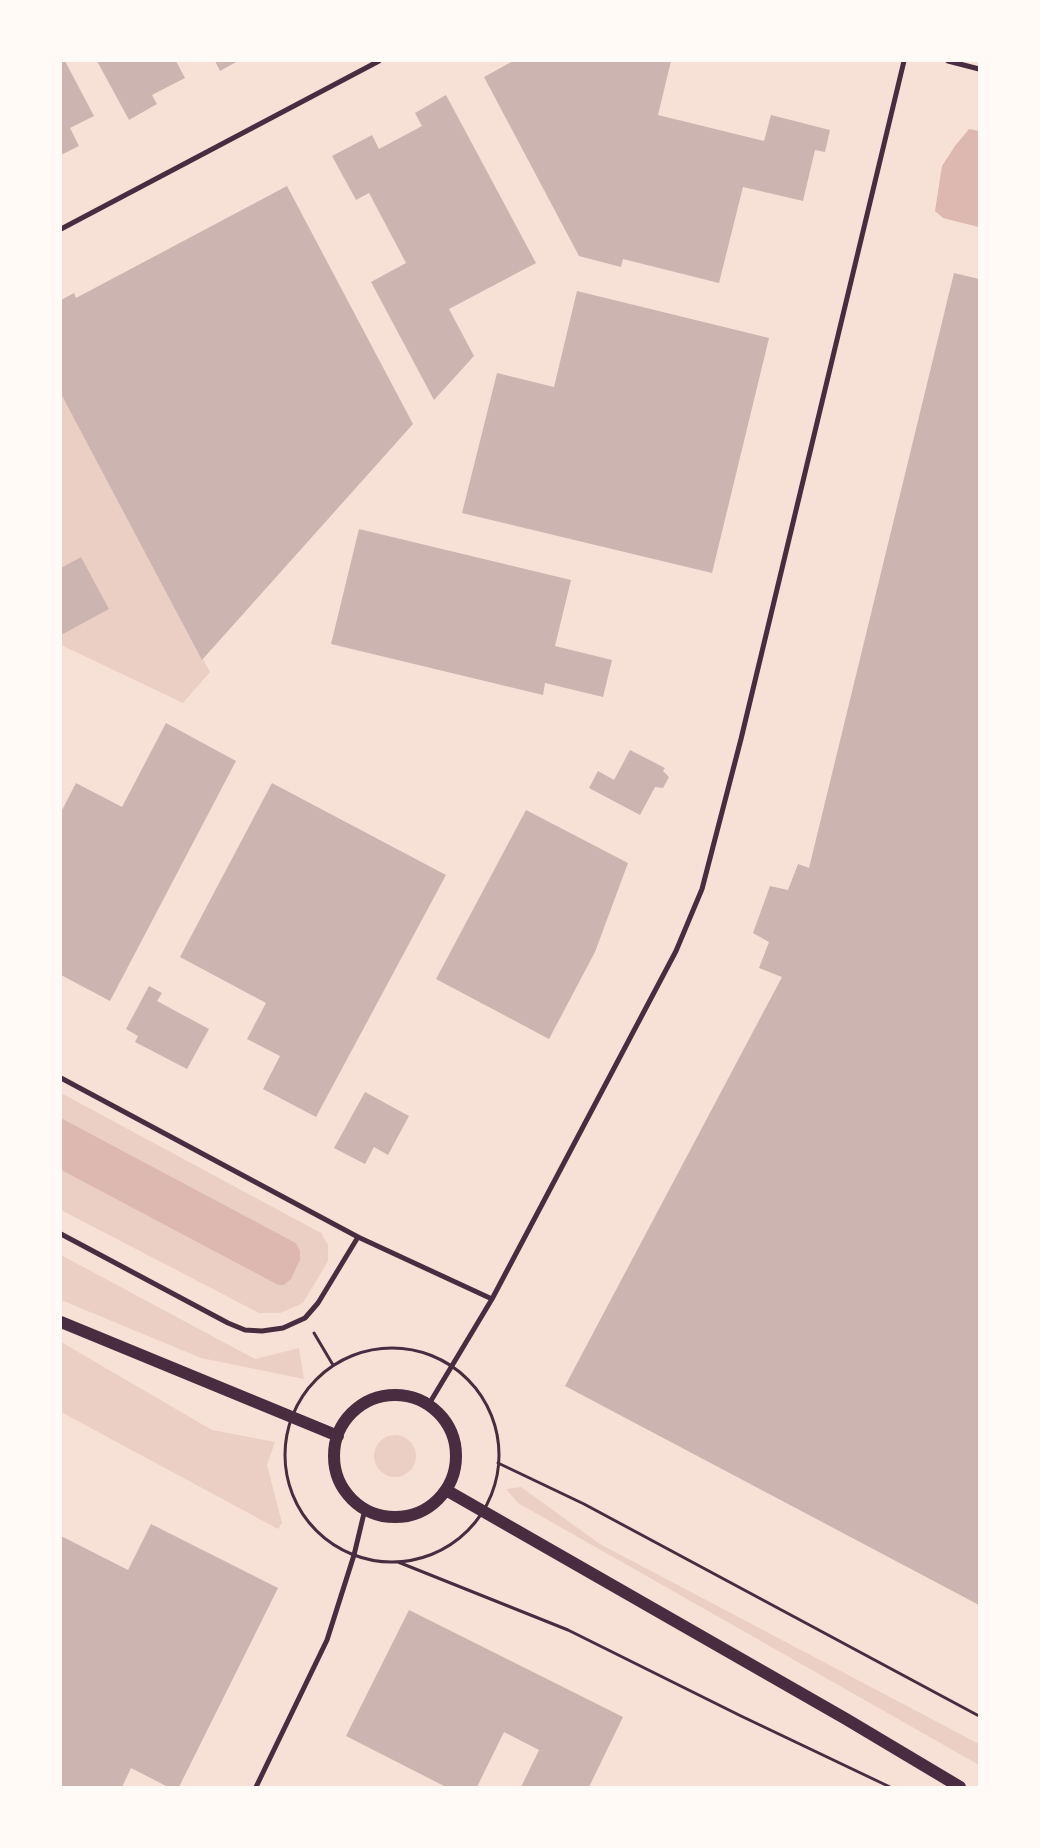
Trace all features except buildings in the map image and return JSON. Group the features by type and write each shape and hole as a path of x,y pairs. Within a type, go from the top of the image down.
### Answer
{"main road":[{"path":"61,1322 291,1415 338,1436"},
{"path":"399,1395 429,1404 441,1415 450,1428 455,1443 456,1460 453,1476 446,1490 436,1501 409,1515 394,1516 365,1509 352,1499 342,1485 336,1469 334,1452 338,1436 345,1422 355,1410 368,1401 383,1396 399,1395"},
{"path":"446,1490 846,1719 960,1787"}],"street":[{"path":"61,229 379,61"},
{"path":"429,1404 492,1299 676,951 702,889 741,739 904,61"},
{"path":"948,61 979,69"},
{"path":"61,1078 358,1237 492,1299"},
{"path":"61,1234 228,1323 245,1330 262,1331 283,1328 305,1318 318,1303 358,1237"},
{"path":"256,1787 326,1640 354,1555 365,1509"}],"path":[{"path":"305,1318 333,1365"},
{"path":"379,1348 404,1348 429,1353 452,1366 475,1386 492,1414 498,1435 497,1479 492,1493 481,1511 459,1539 435,1553 408,1561 381,1562 354,1555 332,1544 313,1527 299,1508 289,1485 285,1460 291,1415 317,1378 333,1365 355,1354 379,1348"},
{"path":"498,1463 584,1504 979,1716"},
{"path":"396,1561 568,1630 890,1787"}],"shaded area":[{"path":"969,129 979,131 979,227 943,218 935,211 942,166"},
{"path":"61,394 210,672 183,703 61,645"},
{"path":"61,1093 321,1233 328,1245 328,1261 303,1303 280,1313 259,1313 61,1210 61,1170 278,1285 296,1243 61,1118"},
{"path":"61,1118 296,1243 300,1251 300,1260 291,1279 284,1285 278,1285 61,1170"},
{"path":"61,1255 255,1359 299,1348 304,1379 201,1358 61,1300"},
{"path":"61,1342 212,1430 275,1442 267,1465 282,1523 278,1529 61,1412"},
{"path":"399,1435 407,1438 413,1444 416,1456 413,1468 407,1474 391,1477 383,1474 377,1468 374,1452 377,1444 383,1438"},
{"path":"521,1487 600,1544 979,1744 979,1765 518,1503 506,1489"}]}
